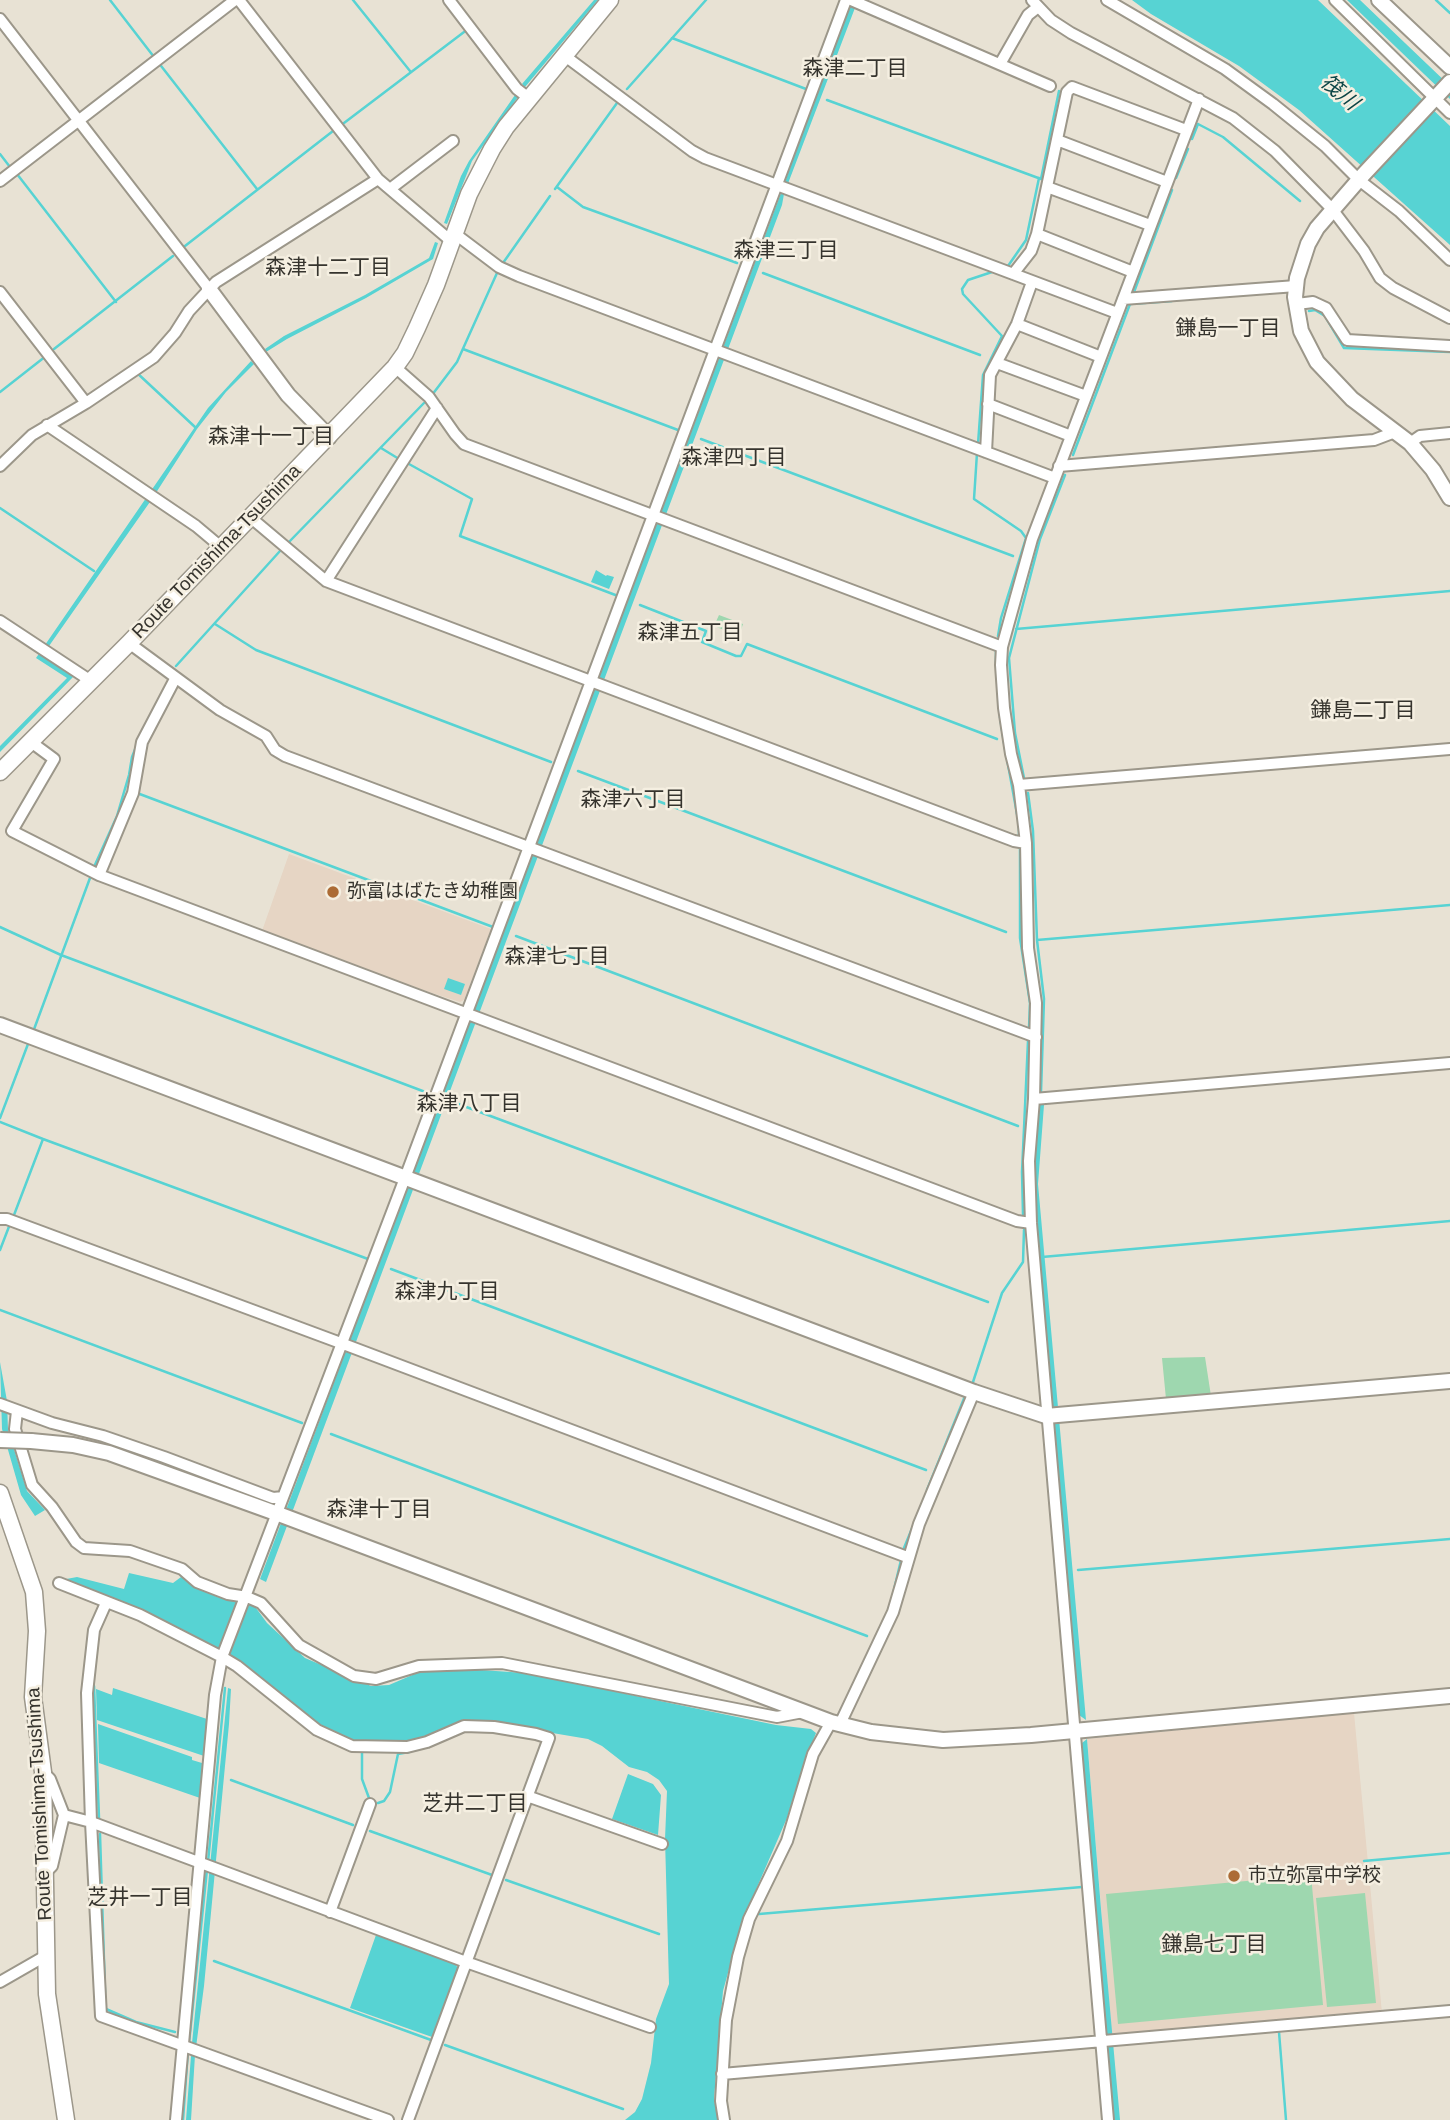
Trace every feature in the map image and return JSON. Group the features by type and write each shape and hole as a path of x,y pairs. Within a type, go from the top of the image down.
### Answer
{"main road":[{"name":"Route Tomishima-Tsushima","path":"0,772 129,643 395,367 417,328 476,177 492,149 610,0"},
{"name":"Route Tomishima-Tsushima","path":"0,1493 34,1592 37,1631 34,1714 43,1772 47,1994 66,2120"}],"street":[{"path":"0,181 237,0 379,179 452,237 499,267 1055,478"},
{"path":"449,0 517,89 530,99"},
{"path":"1108,0 1234,76 1325,146 1450,260"},
{"path":"1335,0 1450,113"},
{"path":"1379,0 1450,68"},
{"path":"176,2120 198,1863 215,1695 222,1657 284,1516 283,1497 348,1346 411,1181 533,850 590,680 658,517 851,1 1050,86"},
{"path":"1000,64 1035,3 1051,20 1071,33 1233,118 1275,151 1332,209 1364,251 1380,278 1393,288 1450,318"},
{"path":"0,19 288,395 329,437"},
{"path":"565,56 692,151 782,188 1117,313"},
{"path":"1449,83 1332,209 1308,244 1296,286 1301,331 1317,362 1352,399 1410,443 1450,496"},
{"path":"1013,274 1031,251 1037,234 1066,92 1072,87 1186,130"},
{"path":"1108,2120 1053,1415 1031,1223 1029,1161 1034,1099 1036,1003 1028,948 1026,843 1019,785 1004,708 1000,665 1002,647 1032,539 1199,99"},
{"path":"1056,140 1167,182"},
{"path":"390,189 453,141"},
{"path":"0,466 32,435 86,403 154,357 209,289 379,179"},
{"path":"1047,187 1150,225"},
{"path":"1037,234 1133,272"},
{"path":"986,452 990,375 1017,324 1032,282"},
{"path":"1123,299 1296,286"},
{"path":"0,292 86,403"},
{"path":"1297,304 1313,302 1326,308 1347,340 1450,346"},
{"path":"1017,324 1101,357"},
{"path":"997,363 1086,396"},
{"path":"395,367 429,397 464,444 1002,647"},
{"path":"988,404 1071,436"},
{"path":"326,581 437,408"},
{"path":"47,425 196,526 221,547"},
{"path":"1059,466 1374,440 1395,432"},
{"path":"1410,443 1420,436 1450,433"},
{"path":"250,517 326,581 1014,841 1026,843"},
{"path":"0,621 91,681"},
{"path":"129,643 220,710 265,736 275,750 285,756 1036,1037"},
{"path":"99,875 133,793 142,741 175,679"},
{"path":"32,742 54,759 12,831 99,875 1017,1221 1031,1223"},
{"path":"1019,785 1450,749"},
{"path":"0,1024 974,1392 1053,1415 1450,1381"},
{"path":"1034,1099 1450,1063"},
{"path":"0,1219 7,1219 348,1346 907,1557"},
{"path":"724,2120 721,2101 722,2074 730,1995 749,1919 787,1841 813,1754 836,1723 892,1612 907,1557 974,1392"},
{"path":"8,1407 164,1457 273,1498 283,1497"},
{"path":"8,1407 32,1485 52,1507 76,1542 84,1548 130,1550 182,1569 197,1582 261,1603 299,1645 345,1672 366,1679 385,1678 428,1665 502,1662 777,1717 805,1712"},
{"path":"0,1440 73,1445 109,1453 805,1712 871,1732 943,1740 1450,1696"},
{"path":"59,1583 140,1615 222,1657 317,1730 352,1746 407,1747 427,1742 464,1726 494,1727 549,1738 408,2120"},
{"path":"106,1603 94,1630 87,1693 101,2016 388,2120"},
{"path":"43,1772 50,1779 64,1815 52,1866 46,1873"},
{"path":"527,1796 662,1844"},
{"path":"330,1912 370,1804"},
{"path":"64,1815 91,1822 649,2027"},
{"path":"0,1982 47,1955"},
{"path":"722,2074 1450,2011"}],"shaded area":[{"name":"弥富はばたき幼稚園","path":"289,854 491,929 464,1000 460,1002 426,991 262,931"},
{"name":"市立弥冨中学校","path":"1354,1713 1382,2013 1112,2037 1087,1739"}],"green space":[{"path":"719,615 743,624 739,636 714,626"},
{"path":"1205,1357 1211,1396 1166,1399 1162,1358"},
{"path":"1311,1875 1323,2005 1118,2024 1106,1894"},
{"path":"1365,1893 1376,2003 1327,2007 1316,1898"}],"water":[{"path":"594,0 598,0 525,87 522,84"},
{"path":"851,0 858,0 266,1582 260,1579"},
{"name":"筏川","path":"1132,0 1318,0 1450,126 1450,245 1299,110 1239,66"},
{"path":"1347,0 1360,0 1450,86 1450,99"},
{"path":"515,95 518,97 472,161 447,224 444,223 469,161"},
{"path":"435,242 438,243 433,259 266,352 265,349 284,336 365,295 429,258"},
{"path":"251,361 254,364 226,392 197,429 152,499 42,656 73,677 0,752 0,746 67,678 36,658 208,408"},
{"path":"596,570 614,577 609,589 591,582"},
{"path":"448,978 465,984 461,995 444,989"},
{"path":"1038,1104 1044,1105 1038,1184 1086,1720 1079,1715 1034,1190"},
{"path":"0,1362 7,1401 8,1430 27,1491 45,1510 35,1516 21,1495 2,1429"},
{"path":"129,1573 173,1583 181,1577 217,1597 240,1600 256,1608 267,1623 305,1658 371,1686 389,1685 417,1673 431,1671 525,1673 776,1725 811,1729 816,1733 787,1818 742,1922 723,1991 714,2099 718,2120 625,2120 635,2112 642,2099 651,2063 656,2019 669,1984 665,1839 667,1791 659,1780 647,1772 629,1767 602,1746 588,1739 493,1723 407,1743 353,1742 320,1727 231,1655 61,1580 77,1577 124,1589"},
{"path":"113,1688 207,1719 204,1756 97,1720 96,1689 112,1695"},
{"path":"228,1688 231,1689 229,1724 195,2055 191,2120 186,2120 192,2043"},
{"path":"98,1724 192,1757 192,1760 202,1763 200,1798 99,1763"},
{"path":"1087,1739 1120,2120 1113,2120 1104,2034 1083,1783 1082,1743"},
{"path":"628,1774 653,1784 661,1795 658,1835 612,1819"},
{"path":"376,1935 455,1964 458,1968 432,2037 350,2008"}],"waterway":[{"path":"110,0 154,57"},
{"path":"353,0 410,71"},
{"path":"627,89 706,0"},
{"path":"1436,0 1450,13"},
{"path":"344,123 468,29"},
{"path":"672,38 806,89"},
{"path":"158,62 257,189"},
{"path":"827,100 1041,179 1059,91"},
{"path":"555,189 617,103"},
{"path":"1192,139 1198,124 1223,137 1300,201"},
{"path":"185,246 333,131"},
{"path":"1176,178 1188,149"},
{"path":"0,154 10,167"},
{"path":"17,174 116,302"},
{"path":"1008,266 1026,240 1039,178"},
{"path":"557,187 583,207 737,263"},
{"path":"1134,292 1172,190"},
{"path":"503,263 550,196"},
{"path":"54,349 173,256"},
{"path":"978,444 983,375 1002,336 963,294 962,289 968,280 995,271"},
{"path":"432,395 457,362 497,273"},
{"path":"763,273 980,355"},
{"path":"1073,455 1130,304 1172,301"},
{"path":"1309,311 1315,310 1325,316 1344,348 1450,352"},
{"path":"463,349 678,430"},
{"path":"0,392 46,356"},
{"path":"136,372 195,427"},
{"path":"288,543 424,403"},
{"path":"701,439 1013,556"},
{"path":"381,448 399,459"},
{"path":"977,453 974,499 1021,531 1026,538 998,636"},
{"path":"409,464 472,499 460,536 618,596"},
{"path":"1024,778 1015,733 1009,658 1040,539 1065,475"},
{"path":"0,508 94,571"},
{"path":"176,666 280,551"},
{"path":"1016,629 1450,591"},
{"path":"640,605 706,631 702,642 736,656 741,656 747,644 997,739"},
{"path":"215,624 256,650 551,762"},
{"path":"996,651 996,662"},
{"path":"997,676 999,707"},
{"path":"1000,717 1005,749"},
{"path":"94,867 117,816 138,742"},
{"path":"1007,759 1017,814"},
{"path":"578,771 1006,932"},
{"path":"137,793 493,927"},
{"path":"1028,793 1033,831 1037,940 1044,999 1041,1092"},
{"path":"1019,824 1019,835"},
{"path":"1020,848 1020,938 1030,1003 1029,1028"},
{"path":"33,1032 90,878"},
{"path":"1037,940 1450,905"},
{"path":"0,927 61,955 428,1093"},
{"path":"516,936 1018,1126"},
{"path":"1023,1214 1022,1172 1028,1041"},
{"path":"0,1118 28,1044"},
{"path":"453,1102 988,1302"},
{"path":"0,1122 43,1139 14,1215"},
{"path":"43,1139 368,1259"},
{"path":"1042,1257 1450,1221"},
{"path":"0,1250 10,1224"},
{"path":"973,1382 1002,1293 1023,1262 1024,1230"},
{"path":"391,1269 926,1470"},
{"path":"0,1310 302,1423"},
{"path":"927,1490 965,1396"},
{"path":"331,1434 867,1636"},
{"path":"904,1548 913,1526"},
{"path":"1078,1570 1450,1539"},
{"path":"893,1594 901,1560"},
{"path":"94,1686 99,1818"},
{"path":"208,1862 225,1688"},
{"path":"841,1710 848,1696"},
{"path":"378,1803 384,1801 390,1792 398,1754 409,1752"},
{"path":"362,1753 362,1779 369,1798"},
{"path":"231,1780 353,1825"},
{"path":"370,1831 492,1875"},
{"path":"100,1834 105,1992"},
{"path":"1364,1861 1450,1853"},
{"path":"189,2043 207,1869"},
{"path":"506,1880 659,1934"},
{"path":"757,1912 759,1914 1082,1887"},
{"path":"214,1961 431,2040"},
{"path":"106,2009 136,2022 175,2032"},
{"path":"1279,2032 1286,2120"},
{"path":"445,2045 623,2109"},
{"path":"183,2120 188,2050"}],"place":[{"name":"弥富はばたき幼稚園","path":"333,892"},
{"name":"市立弥冨中学校","path":"1234,1876"}],"district":[{"name":"森津二丁目","path":"855,69"},
{"name":"森津三丁目","path":"786,251"},
{"name":"森津十二丁目","path":"328,268"},
{"name":"鎌島一丁目","path":"1228,329"},
{"name":"森津十一丁目","path":"271,437"},
{"name":"森津四丁目","path":"734,458"},
{"name":"森津五丁目","path":"690,633"},
{"name":"鎌島二丁目","path":"1363,711"},
{"name":"森津六丁目","path":"633,800"},
{"name":"森津七丁目","path":"557,957"},
{"name":"森津八丁目","path":"469,1104"},
{"name":"森津九丁目","path":"447,1292"},
{"name":"森津十丁目","path":"379,1510"},
{"name":"芝井二丁目","path":"475,1804"},
{"name":"芝井一丁目","path":"140,1898"},
{"name":"鎌島七丁目","path":"1214,1945"}]}
